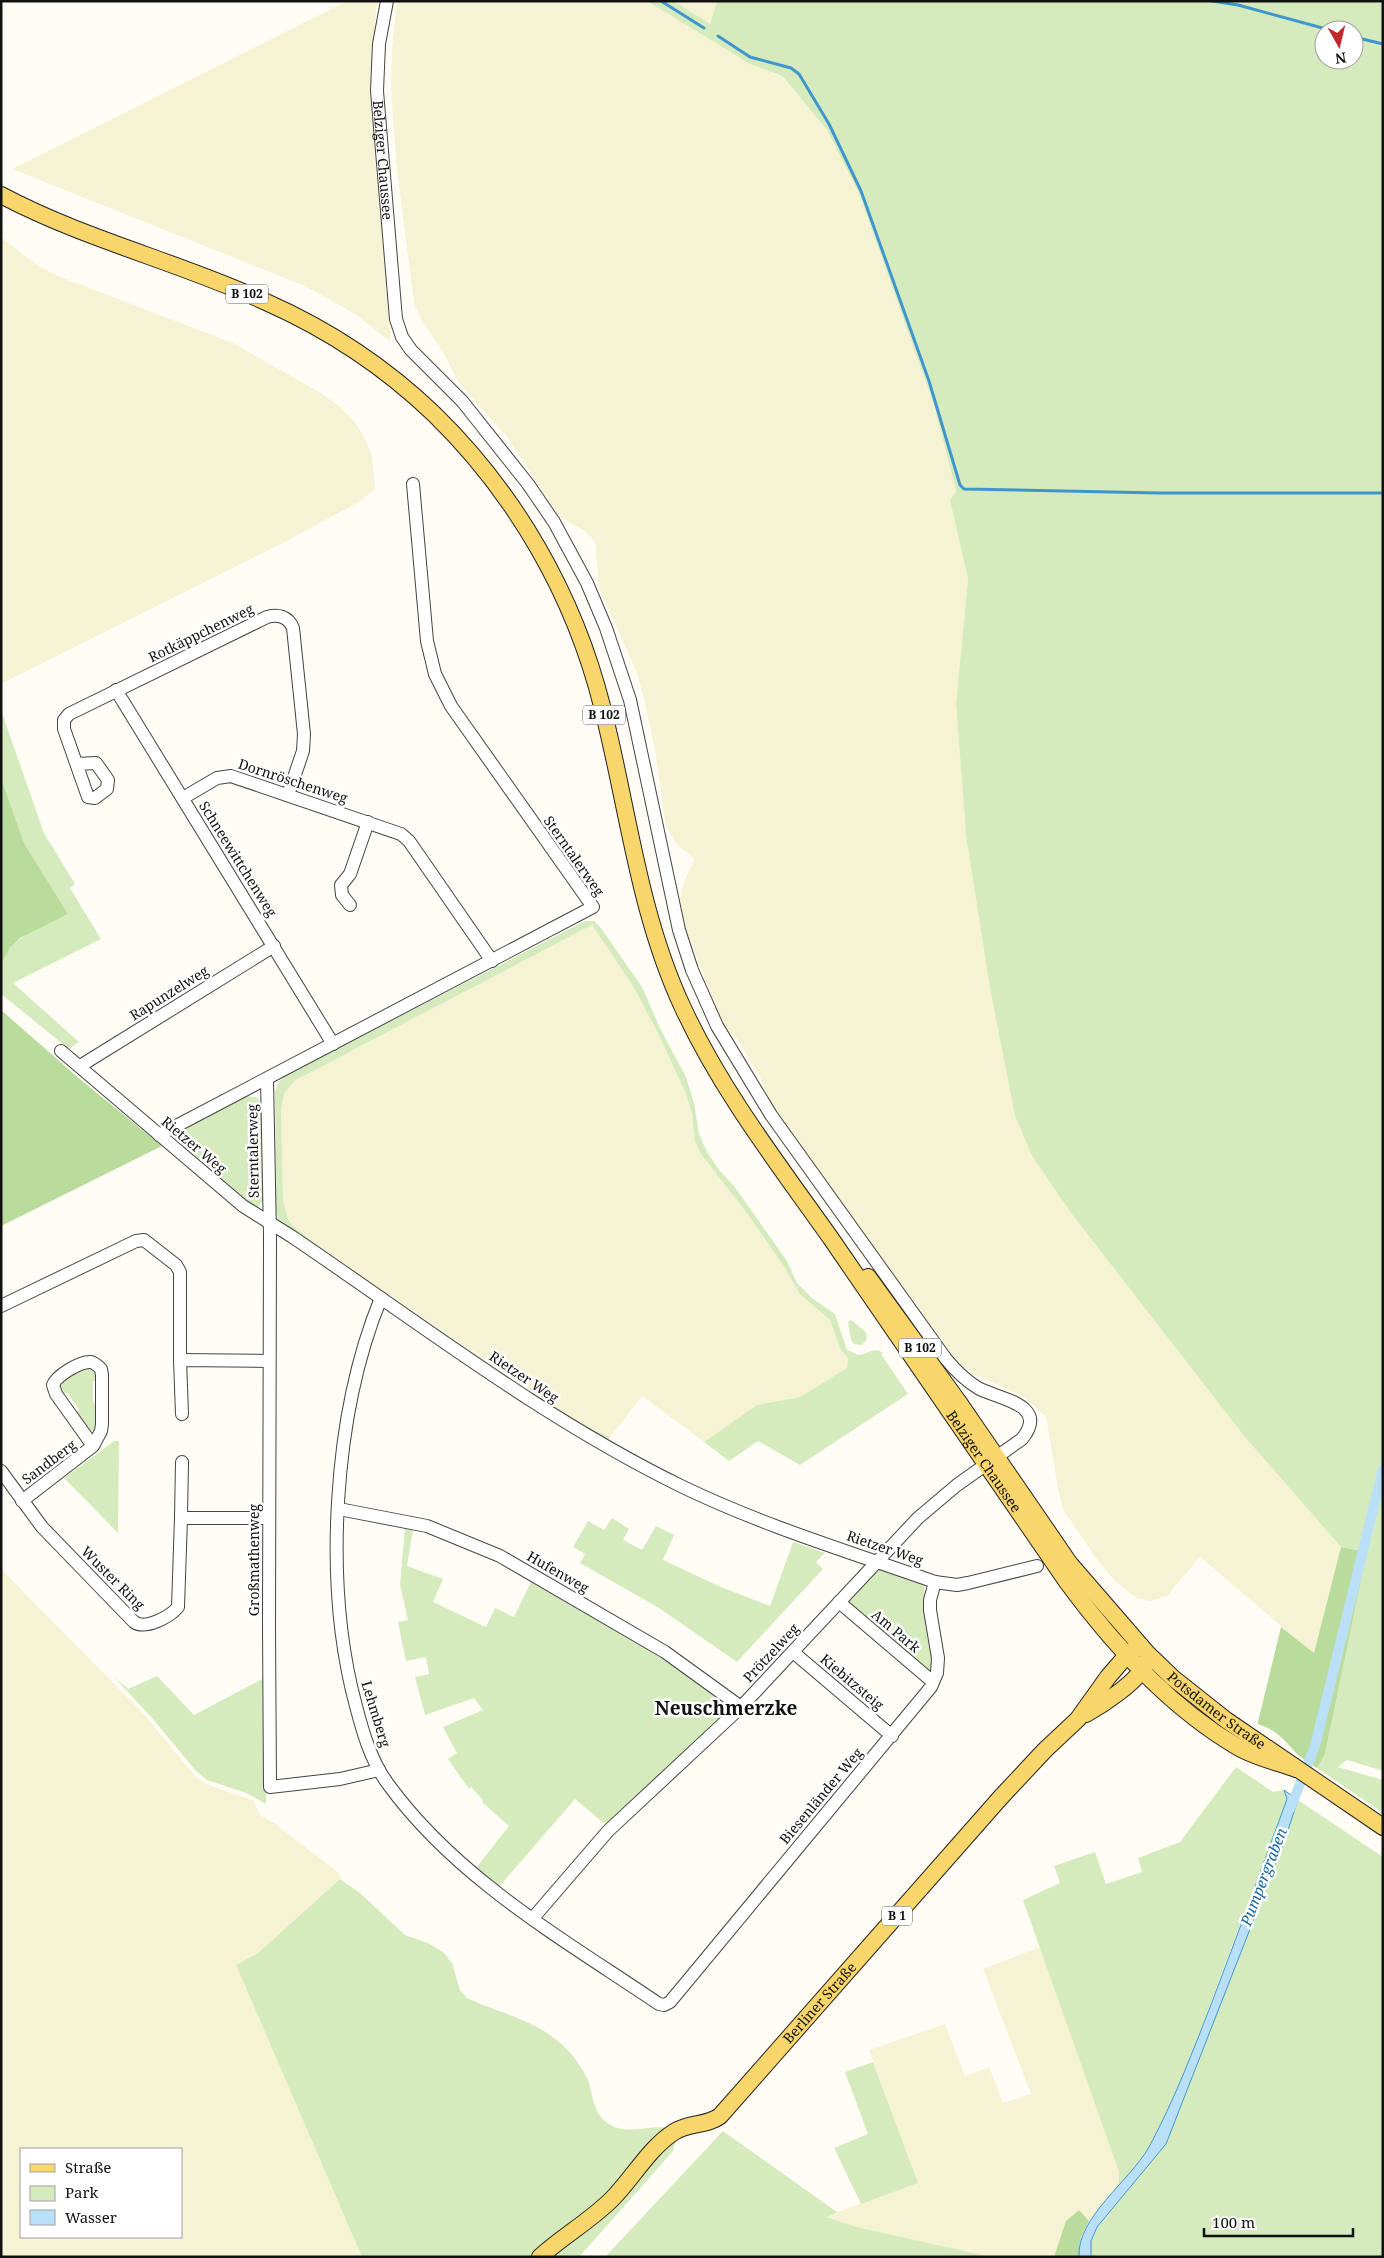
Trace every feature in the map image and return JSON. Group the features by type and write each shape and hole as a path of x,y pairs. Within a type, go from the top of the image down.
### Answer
{"main road":[{"name":"Belziger Chaussee","path":"1,195 37,213 96,238 230,287 311,324 363,357 412,395 478,461 508,500 531,536 561,589 581,637 602,707 632,847 655,936 683,1009 718,1074 736,1103 835,1245 991,1461 1070,1564 1144,1649"},
{"name":"Belziger Chaussee","path":"991,1461 1082,1602 1142,1671"},
{"name":"Berliner Straße","path":"540,2257 604,2207 648,2155 668,2136 688,2125 712,2122 720,2116 1001,1797 1045,1750 1078,1719 1127,1656 1144,1649"},
{"path":"1142,1671 1144,1649"},
{"name":"Potsdamer Straße","path":"1144,1649 1200,1700 1296,1769 1383,1827"},
{"name":"Berliner Straße","path":"1078,1719 1100,1706 1142,1671"},
{"name":"Potsdamer Straße","path":"1142,1671 1189,1712 1237,1747 1296,1769"}],"street":[{"name":"Belziger Chaussee","path":"387,1 379,44 377,91 396,320 402,337 411,350 462,401 528,484 554,522 588,583 606,628 630,700 681,937 704,1000 728,1046 771,1115 954,1369 976,1386 1021,1405 1028,1415 1030,1424 1026,1434 1012,1448 991,1461"},
{"name":"Sterntalerweg","path":"159,1135 594,907 451,706 439,685 427,641 413,484"},
{"name":"Rotkäppchenweg","path":"77,764 64,729 66,716 267,617 280,616 291,622 294,632 304,745 288,795"},
{"name":"Schneewittchenweg","path":"116,690 334,1044"},
{"name":"Dornröschenweg","path":"183,798 217,778 226,775 401,834 409,841 492,961"},
{"path":"350,905 342,895 341,885 350,874 368,822"},
{"name":"Rapunzelweg","path":"80,1066 274,946"},
{"name":"Rietzer Weg","path":"61,1050 97,1083 243,1206 306,1246 561,1420 663,1476 741,1513 934,1582 957,1585 1037,1566"},
{"name":"Sterntalerweg","path":"267,1079 268,1223"},
{"name":"Großmathenweg","path":"268,1223 270,1787 340,1779 379,1770"},
{"path":"1,1306 136,1241 144,1240 176,1265 180,1272 182,1414"},
{"name":"Lehmberg","path":"381,1298 370,1324 352,1390 342,1464 337,1586 343,1647 358,1712 379,1770 399,1799 439,1843 485,1884 659,2004 664,2005"},
{"path":"180,1360 269,1361"},
{"name":"Sandberg","path":"22,1501 93,1446 101,1431 102,1375 101,1369 91,1362 58,1376 53,1385 56,1394 93,1446"},
{"name":"Prötzelweg","path":"533,1918 619,1820 741,1707 904,1532 937,1500 991,1461"},
{"name":"Wuster Ring","path":"1,1471 51,1538 134,1622 140,1625 148,1625 172,1613 178,1607 182,1462"},
{"name":"Hufenweg","path":"339,1509 427,1526 500,1556 659,1647 741,1707"},
{"path":"181,1518 269,1518"},
{"name":"Biesenländer Weg","path":"664,2005 670,2002 928,1692 934,1682 938,1658 930,1610 934,1582"},
{"name":"Am Park","path":"838,1602 934,1682"},
{"name":"Kiebitzsteig","path":"793,1652 892,1736"}],"shaded area":[{"path":"347,1 377,1 371,76 374,142 391,342 355,314 305,286 12,169"},
{"path":"397,1 647,1 750,64 781,76 827,130 859,193 934,405 956,491 950,500 968,579 956,703 966,835 990,988 1015,1116 1032,1156 1071,1213 1244,1436 1341,1547 1314,1654 1200,1557 1167,1596 1151,1601 1136,1598 1115,1581 1096,1558 1064,1511 1059,1494 1046,1417 1024,1397 973,1374 955,1359 769,1102 760,1077 738,1040 726,1029 719,1016 684,925 679,901 685,879 695,859 677,845 666,826 655,750 645,703 637,673 599,588 595,542 585,531 562,518 556,512 508,438 459,383 442,350 419,316 414,303 396,161 391,90 392,47"},
{"path":"674,1 717,1 710,24"},
{"path":"1,237 37,265 58,276 233,343 319,392 338,405 354,421 365,438 372,456 375,489 359,502 281,544 1,684"},
{"path":"592,925 633,986 658,1033 686,1094 701,1154 749,1216 783,1265 800,1294 830,1320 840,1348 848,1359 847,1368 800,1397 757,1405 704,1442 642,1396 610,1437 583,1425 334,1258 293,1226 285,1212 283,1200 281,1108 285,1092 296,1080"},
{"path":"1,1569 142,1712 196,1777 211,1786 253,1800 260,1815 274,1823 338,1872 340,1879 258,1953 236,1965 362,2257 1,2257"},
{"path":"1040,1947 1119,2172 1119,2187 1089,2221 1079,2211 1066,2221 1055,2257 985,2256 857,2227 826,2216 918,2183 869,2050 945,2024 965,2076 989,2067 1003,2103 1031,2094 983,1969"}],"green space":[{"path":"647,1 674,1 710,24 717,1 1383,1 1383,1771 1347,1760 1338,1767 1383,1780 1383,1813 1317,1768 1325,1754 1367,1552 1341,1547 1244,1436 1071,1213 1032,1156 1015,1116 990,988 966,835 956,703 968,579 950,500 956,491 934,405 859,193 827,130 782,76 750,64"},
{"path":"1,710 44,833 75,884 70,888 101,939 13,983 79,1042 69,1049 1,994 2,963 12,946 29,933 68,914 24,843 1,778"},
{"path":"1,778 24,843 68,914 20,938 10,948 1,964"},
{"path":"585,921 594,921 601,928 642,987 660,1028 686,1077 694,1103 699,1134 707,1152 719,1170 734,1186 787,1261 797,1283 813,1299 835,1314 847,1350 858,1355 877,1350 883,1353 881,1354 908,1394 800,1465 758,1441 729,1461 704,1442 757,1405 800,1397 847,1368 848,1359 840,1348 830,1320 800,1294 783,1265 749,1216 701,1154 695,1141 692,1115 686,1094 658,1033 633,986 592,925 296,1080 285,1092 281,1108 283,1200 288,1219 293,1226 334,1258 558,1410 583,1425 610,1437 606,1442 575,1425 278,1222 276,1211 275,1091 278,1083 286,1075"},
{"path":"1,1010 81,1080 162,1146 1,1226"},
{"path":"246,1096 256,1097 263,1106 263,1201 255,1208 181,1145 180,1142 182,1133 187,1128"},
{"path":"851,1320 866,1332 867,1339 862,1345 854,1344 851,1340 848,1322"},
{"path":"88,1366 96,1370 99,1381 93,1381 93,1402 98,1408 95,1430 89,1432 75,1414 79,1410 68,1394 59,1392 59,1381"},
{"path":"114,1441 119,1441 118,1533 64,1478"},
{"path":"612,1518 629,1529 623,1540 642,1550 656,1526 674,1535 663,1560 721,1587 770,1606 793,1542 825,1553 816,1562 823,1569 737,1662 659,1608 580,1563 585,1554 573,1547 588,1521 604,1530"},
{"path":"405,1528 413,1530 407,1566 443,1579 433,1602 486,1627 495,1608 514,1617 531,1582 675,1667 731,1709 606,1825 575,1799 499,1887 476,1868 509,1826 482,1802 483,1800 471,1787 469,1789 448,1759 457,1753 443,1727 483,1710 474,1698 425,1715 415,1677 429,1674 426,1657 406,1661 398,1622 408,1620 400,1585"},
{"path":"1341,1547 1367,1552 1325,1754 1317,1768 1299,1756 1280,1736 1258,1724 1258,1722 1281,1627 1314,1653"},
{"path":"883,1568 922,1583 924,1587 935,1657 931,1673 843,1602 872,1572"},
{"path":"113,1676 128,1689 157,1676 194,1715 266,1677 266,1804 246,1793 207,1780 196,1771 152,1718"},
{"path":"1236,1767 1273,1792 1284,1790 1287,1799 1179,2088 1148,2149 1119,2187 1119,2172 1023,1900 1060,1883 1054,1866 1095,1852 1106,1884 1142,1872 1138,1858 1180,1842"},
{"path":"1298,1800 1383,1857 1383,2257 1091,2257 1091,2241 1097,2227 1166,2144 1284,1842"},
{"path":"340,1879 360,1893 405,1935 428,1943 443,1952 452,1963 460,1990 467,1998 526,2021 553,2037 565,2047 584,2072 597,2110 609,2124 623,2129 669,2128 676,2140 673,2151 579,2257 362,2257 236,1965 258,1953"},
{"path":"873,2062 918,2183 861,2204 834,2148 868,2134 845,2072"},
{"path":"723,2131 837,2212 827,2217 857,2227 991,2257 605,2257"},
{"path":"1079,2210 1089,2221 1081,2237 1079,2257 1054,2257 1066,2221"}],"water":[{"path":"1284,1790 1298,1800 1284,1842 1166,2144 1097,2227 1091,2241 1091,2257 1079,2257 1081,2242 1086,2228 1149,2147 1175,2094 1241,1926 1287,1799"}],"waterway":[{"path":"661,1 704,28"},
{"path":"1212,1 1238,5 1314,26"},
{"path":"718,36 750,57 791,68 799,74 829,124 861,191 929,381 960,485 964,489 1159,493 1383,493"},
{"path":"1364,39 1383,44"},
{"name":"Pumpergraben","path":"1290,1809 1315,1746 1383,1469"}],"district":[{"name":"Neuschmerzke","path":"726,1708"}]}
